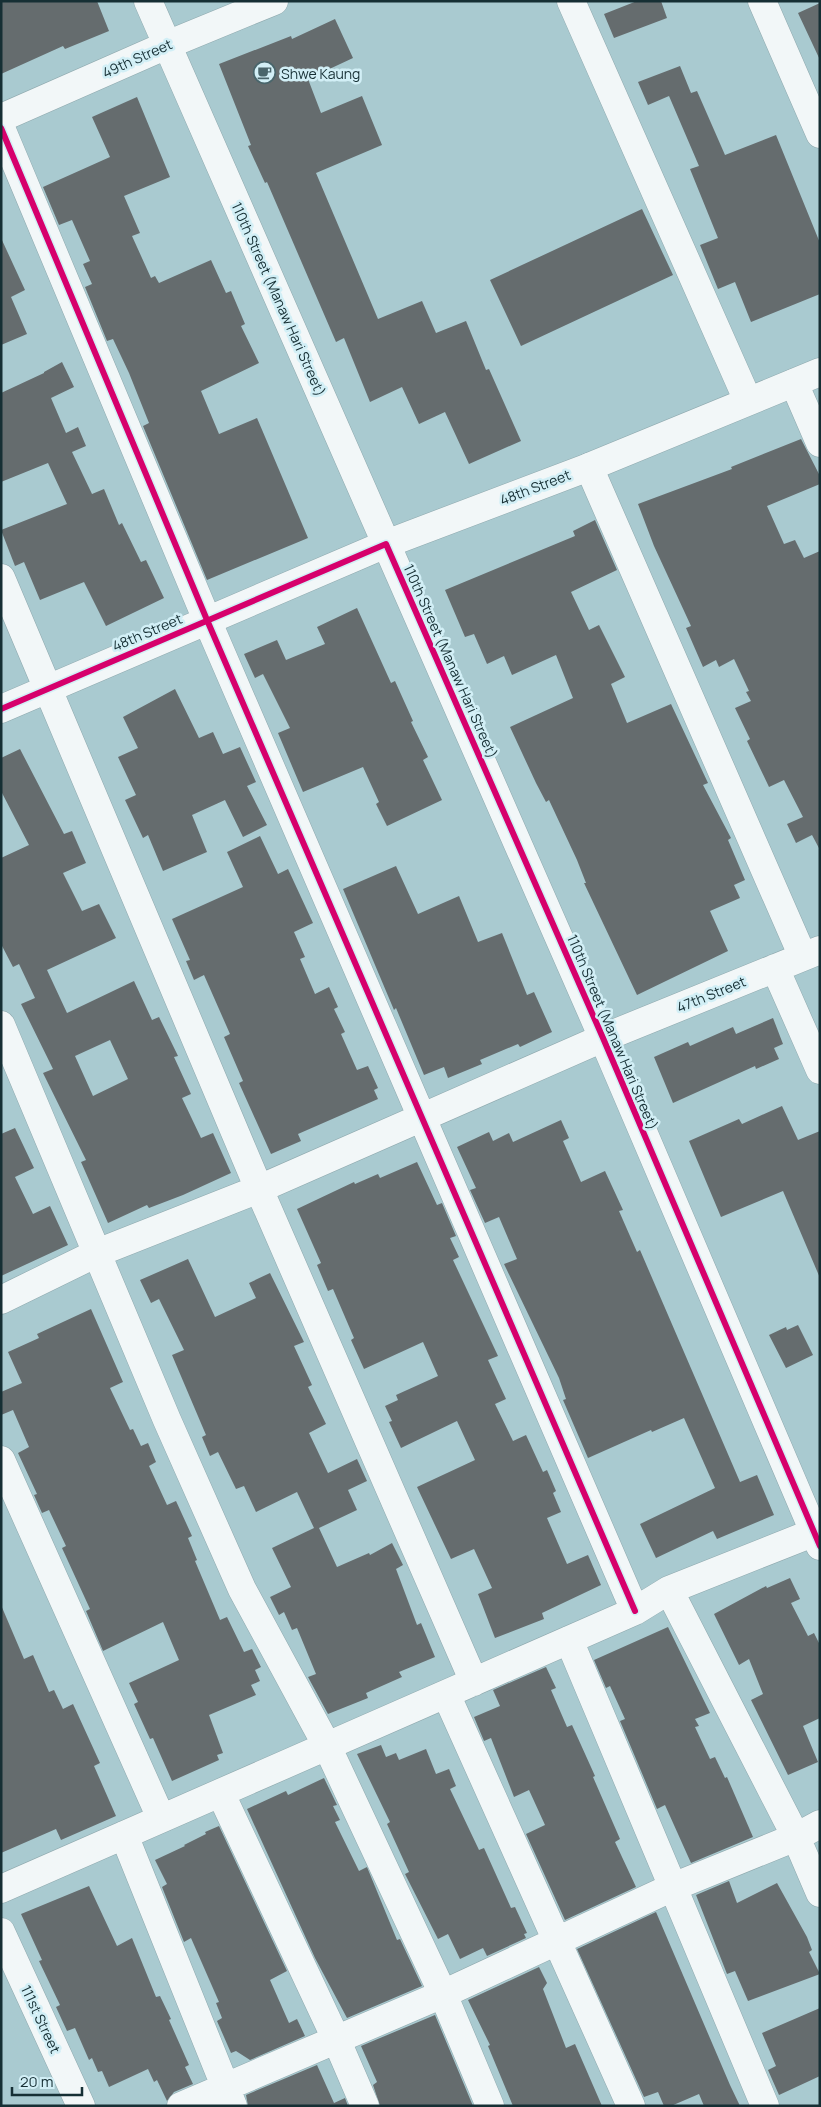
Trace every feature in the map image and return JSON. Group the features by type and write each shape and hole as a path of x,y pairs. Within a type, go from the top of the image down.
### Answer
{"street":[{"name":"110th Street (Manaw Hari Street)","path":"148,1 603,1038 818,1536"},
{"name":"49th Street","path":"1,118 167,45 274,1"},
{"path":"571,1 748,401"},
{"path":"762,1 820,134"},
{"path":"1,128 207,620 635,1611"},
{"name":"48th Street","path":"1,709 386,544 589,466 820,372"},
{"path":"794,383 820,443"},
{"path":"589,466 811,954"},
{"path":"1,578 260,1189 474,1682"},
{"name":"47th Street","path":"1,1300 97,1253 260,1189 603,1038 811,954"},
{"path":"775,968 820,1070"},
{"path":"1,1025 242,1589 327,1746 443,1994 490,2106"},
{"path":"1,1460 161,1818"},
{"path":"1,1889 635,1611 669,1590 818,1536"},
{"path":"669,1590 796,1837 820,1893"},
{"path":"569,1640 765,2106"},
{"path":"446,1694 631,2106"},
{"path":"221,1794 337,2040 364,2106"},
{"path":"181,2106 228,2096 337,2040 443,1994 673,1887 796,1837 820,1824"},
{"path":"124,1836 228,2096"},
{"name":"111st Street","path":"1,1932 81,2106"}],"building":[{"path":"1,1 97,1 109,31 65,49 63,46 1,74"},
{"path":"637,1 661,1 667,18 614,38 604,14"},
{"path":"820,3 820,60 798,13"},
{"path":"335,19 353,58 308,79 321,113 362,96 382,145 316,173 378,319 422,301 436,333 466,321 486,370 489,369 521,441 469,464 445,412 419,424 402,387 370,402 344,338 336,342 267,182 265,183 248,146 251,145 219,64 291,36 292,39"},
{"path":"680,66 691,93 697,91 725,155 776,135 820,243 820,294 751,322 735,282 718,289 700,245 718,238 690,169 699,166 669,96 648,105 638,82"},
{"path":"137,97 170,177 124,196 140,233 132,236 151,278 155,276 159,283 211,260 226,293 231,291 245,324 241,326 259,363 201,391 219,434 257,418 308,538 207,580 143,426 149,423 129,373 113,339 107,341 85,287 92,284 83,264 90,261 72,220 59,225 43,187 110,157 92,117"},
{"path":"642,209 673,275 521,346 490,280"},
{"path":"1,238 25,290 11,297 27,334 1,345"},
{"path":"62,362 74,387 51,398 66,433 78,427 86,446 72,452 92,494 104,489 119,525 122,523 141,562 146,560 164,598 106,626 84,582 40,600 24,562 15,566 1,530 67,504 48,463 1,482 1,393 44,373"},
{"path":"801,439 820,476 820,484 767,506 784,544 795,540 804,558 820,551 820,850 812,835 796,843 787,824 803,817 784,780 769,787 747,741 750,739 735,708 751,701 746,692 749,691 734,659 719,667 716,660 703,667 686,628 691,626 654,546 638,504 732,469 731,467"},
{"path":"595,520 617,570 571,592 589,630 599,625 625,677 611,684 627,723 671,704 708,783 703,785 731,838 728,840 745,880 734,885 740,898 710,911 728,951 637,995 584,883 586,883 577,860 549,800 546,802 510,727 573,698 556,655 512,675 504,656 487,664 474,634 465,637 445,590 575,536 573,531"},
{"path":"357,608 391,683 395,681 413,721 411,722 428,757 423,760 442,800 387,826 376,804 379,802 363,767 303,792 278,733 290,728 263,674 255,678 244,654 277,640 286,660 325,644 317,627"},
{"path":"175,689 199,738 213,732 223,754 240,747 256,782 247,786 267,825 243,837 225,800 192,815 207,852 163,871 148,835 143,838 125,800 136,795 118,757 138,748 123,717"},
{"path":"20,749 64,834 72,831 86,863 63,873 82,911 99,904 116,938 47,970 67,1013 134,981 152,1020 159,1017 178,1056 174,1057 191,1094 182,1098 201,1138 213,1133 231,1173 183,1195 149,1208 147,1205 108,1223 81,1162 86,1160 43,1073 53,1069 21,1004 35,998 19,964 13,967 1,944 1,858 29,845 1,791 1,758","holes":["110,1040 128,1079 93,1096 75,1056"]},
{"path":"260,836 278,874 288,869 313,923 294,932 305,957 300,959 315,994 329,987 338,1007 334,1009 345,1032 341,1034 357,1070 368,1066 378,1088 374,1090 378,1099 298,1134 301,1141 271,1154 239,1083 243,1081 224,1037 230,1034 204,975 194,980 186,961 190,960 172,919 243,887 227,852"},
{"path":"396,866 418,914 459,896 478,942 502,933 527,995 534,992 552,1032 520,1047 518,1044 480,1060 482,1064 448,1078 444,1067 424,1075 396,1008 394,1010 343,889"},
{"path":"773,1018 783,1044 774,1048 779,1059 756,1069 755,1066 673,1103 654,1057 688,1042 690,1046 733,1027 736,1034"},
{"path":"782,1106 798,1140 820,1131 820,1278 783,1191 721,1217 689,1141 739,1119 742,1124"},
{"path":"561,1120 569,1138 563,1141 581,1182 605,1171 623,1210 619,1211 637,1252 640,1250 740,1482 757,1475 774,1515 717,1539 713,1531 656,1558 640,1524 715,1488 684,1418 652,1432 651,1430 588,1458 563,1400 566,1399 559,1378 504,1264 517,1259 499,1217 485,1223 470,1190 476,1188 457,1147 489,1132 493,1141 509,1133 513,1142"},
{"path":"15,1128 34,1168 15,1177 33,1214 50,1206 68,1245 1,1276 1,1134"},
{"path":"417,1162 437,1205 442,1203 456,1236 450,1238 459,1257 453,1260 498,1356 488,1360 506,1399 495,1404 513,1441 526,1435 543,1472 547,1470 556,1491 553,1493 561,1512 547,1518 567,1564 588,1555 601,1585 542,1613 544,1619 495,1638 478,1594 492,1588 474,1549 451,1559 417,1487 475,1460 457,1421 401,1448 389,1422 392,1421 385,1406 398,1400 396,1395 438,1376 423,1342 364,1369 351,1340 354,1338 333,1289 328,1291 317,1265 321,1263 297,1209 354,1182 355,1184 378,1174 380,1178"},
{"path":"188,1259 215,1317 256,1298 249,1283 270,1273 304,1342 294,1346 312,1385 308,1387 326,1424 309,1433 328,1473 357,1459 367,1481 348,1490 357,1510 319,1528 337,1567 369,1553 370,1555 392,1543 403,1565 396,1569 417,1625 421,1623 435,1657 399,1672 402,1677 366,1693 368,1698 328,1714 308,1677 316,1674 297,1628 292,1630 284,1612 279,1615 270,1597 291,1587 272,1548 314,1528 297,1492 256,1512 244,1486 236,1489 218,1452 210,1456 202,1437 206,1435 172,1355 184,1350 159,1299 151,1303 140,1280"},
{"path":"91,1309 123,1382 110,1388 130,1430 133,1429 141,1446 148,1443 156,1462 149,1466 167,1505 176,1501 192,1536 188,1538 197,1560 195,1561 220,1620 227,1617 244,1652 252,1649 261,1667 255,1670 260,1681 251,1685 256,1695 209,1715 223,1753 217,1755 219,1760 172,1781 153,1738 150,1739 134,1704 138,1702 129,1683 179,1660 163,1622 103,1651 86,1611 90,1609 62,1548 66,1546 49,1510 42,1513 34,1495 37,1494 18,1453 29,1447 13,1410 1,1415 1,1392 22,1383 8,1352 39,1338 37,1334"},
{"path":"798,1325 813,1355 786,1368 769,1335 786,1327 787,1330"},
{"path":"790,1578 800,1599 791,1603 808,1636 814,1633 820,1645 820,1718 803,1726 818,1762 788,1775 751,1700 763,1694 749,1659 739,1665 714,1614 766,1586 767,1588"},
{"path":"1,1605 24,1659 33,1655 49,1692 54,1690 63,1709 73,1704 100,1763 94,1766 116,1816 61,1840 56,1829 1,1853"},
{"path":"668,1627 710,1713 695,1719 699,1726 695,1727 710,1759 715,1757 725,1778 727,1777 753,1837 691,1863 665,1805 657,1809 620,1721 625,1719 610,1686 606,1688 594,1660"},
{"path":"546,1667 556,1688 551,1690 567,1727 572,1725 595,1776 593,1777 620,1839 615,1842 636,1887 565,1920 526,1834 545,1825 529,1790 514,1797 491,1738 484,1741 474,1717 500,1706 493,1690"},
{"path":"381,1745 386,1757 396,1753 399,1760 426,1749 436,1774 449,1769 456,1786 450,1789 479,1850 484,1848 511,1908 515,1907 527,1933 524,1934 526,1938 487,1956 483,1948 460,1959 448,1934 438,1939 405,1874 409,1872 387,1824 390,1822 357,1754"},
{"path":"324,1778 337,1805 333,1806 340,1820 335,1822 359,1871 367,1867 397,1940 400,1939 422,1986 347,2018 315,1958 247,1809 286,1791 288,1795"},
{"path":"219,1826 287,1971 270,1980 289,2023 297,2019 305,2036 250,2060 236,2051 231,2053 217,2021 222,2018 216,2003 219,2002 191,1938 184,1942 162,1887 167,1884 155,1860 185,1846 206,1834 205,1832"},
{"path":"729,1881 737,1903 777,1883 807,1937 812,1950 809,1952 820,1974 748,2001 735,1971 727,1974 696,1895"},
{"path":"89,1886 117,1946 132,1938 156,1997 160,1996 171,2019 169,2020 189,2065 185,2067 193,2084 174,2092 167,2101 157,2080 154,2082 148,2069 109,2087 102,2071 98,2072 92,2058 89,2060 75,2028 67,2031 56,2007 60,2005 39,1961 42,1960 21,1914"},
{"path":"656,1912 740,2106 704,2106 699,2094 671,2106 664,2106 658,2092 644,2097 577,1949"},
{"path":"539,1967 547,1983 543,1989 566,2048 575,2044 602,2106 513,2106 488,2046 490,2045 468,2000"},
{"path":"820,2008 820,2076 779,2095 768,2070 776,2066 762,2033"},
{"path":"435,2015 473,2106 380,2106 373,2085 377,2082 361,2046"},
{"path":"317,2065 334,2103 345,2098 348,2106 248,2106 246,2095"}],"cycle path":[{"path":"1,128 207,620 635,1611"},
{"path":"1,709 386,544 603,1038 820,1546"}],"place":[{"name":"Shwe Kaung","path":"265,73"}]}
